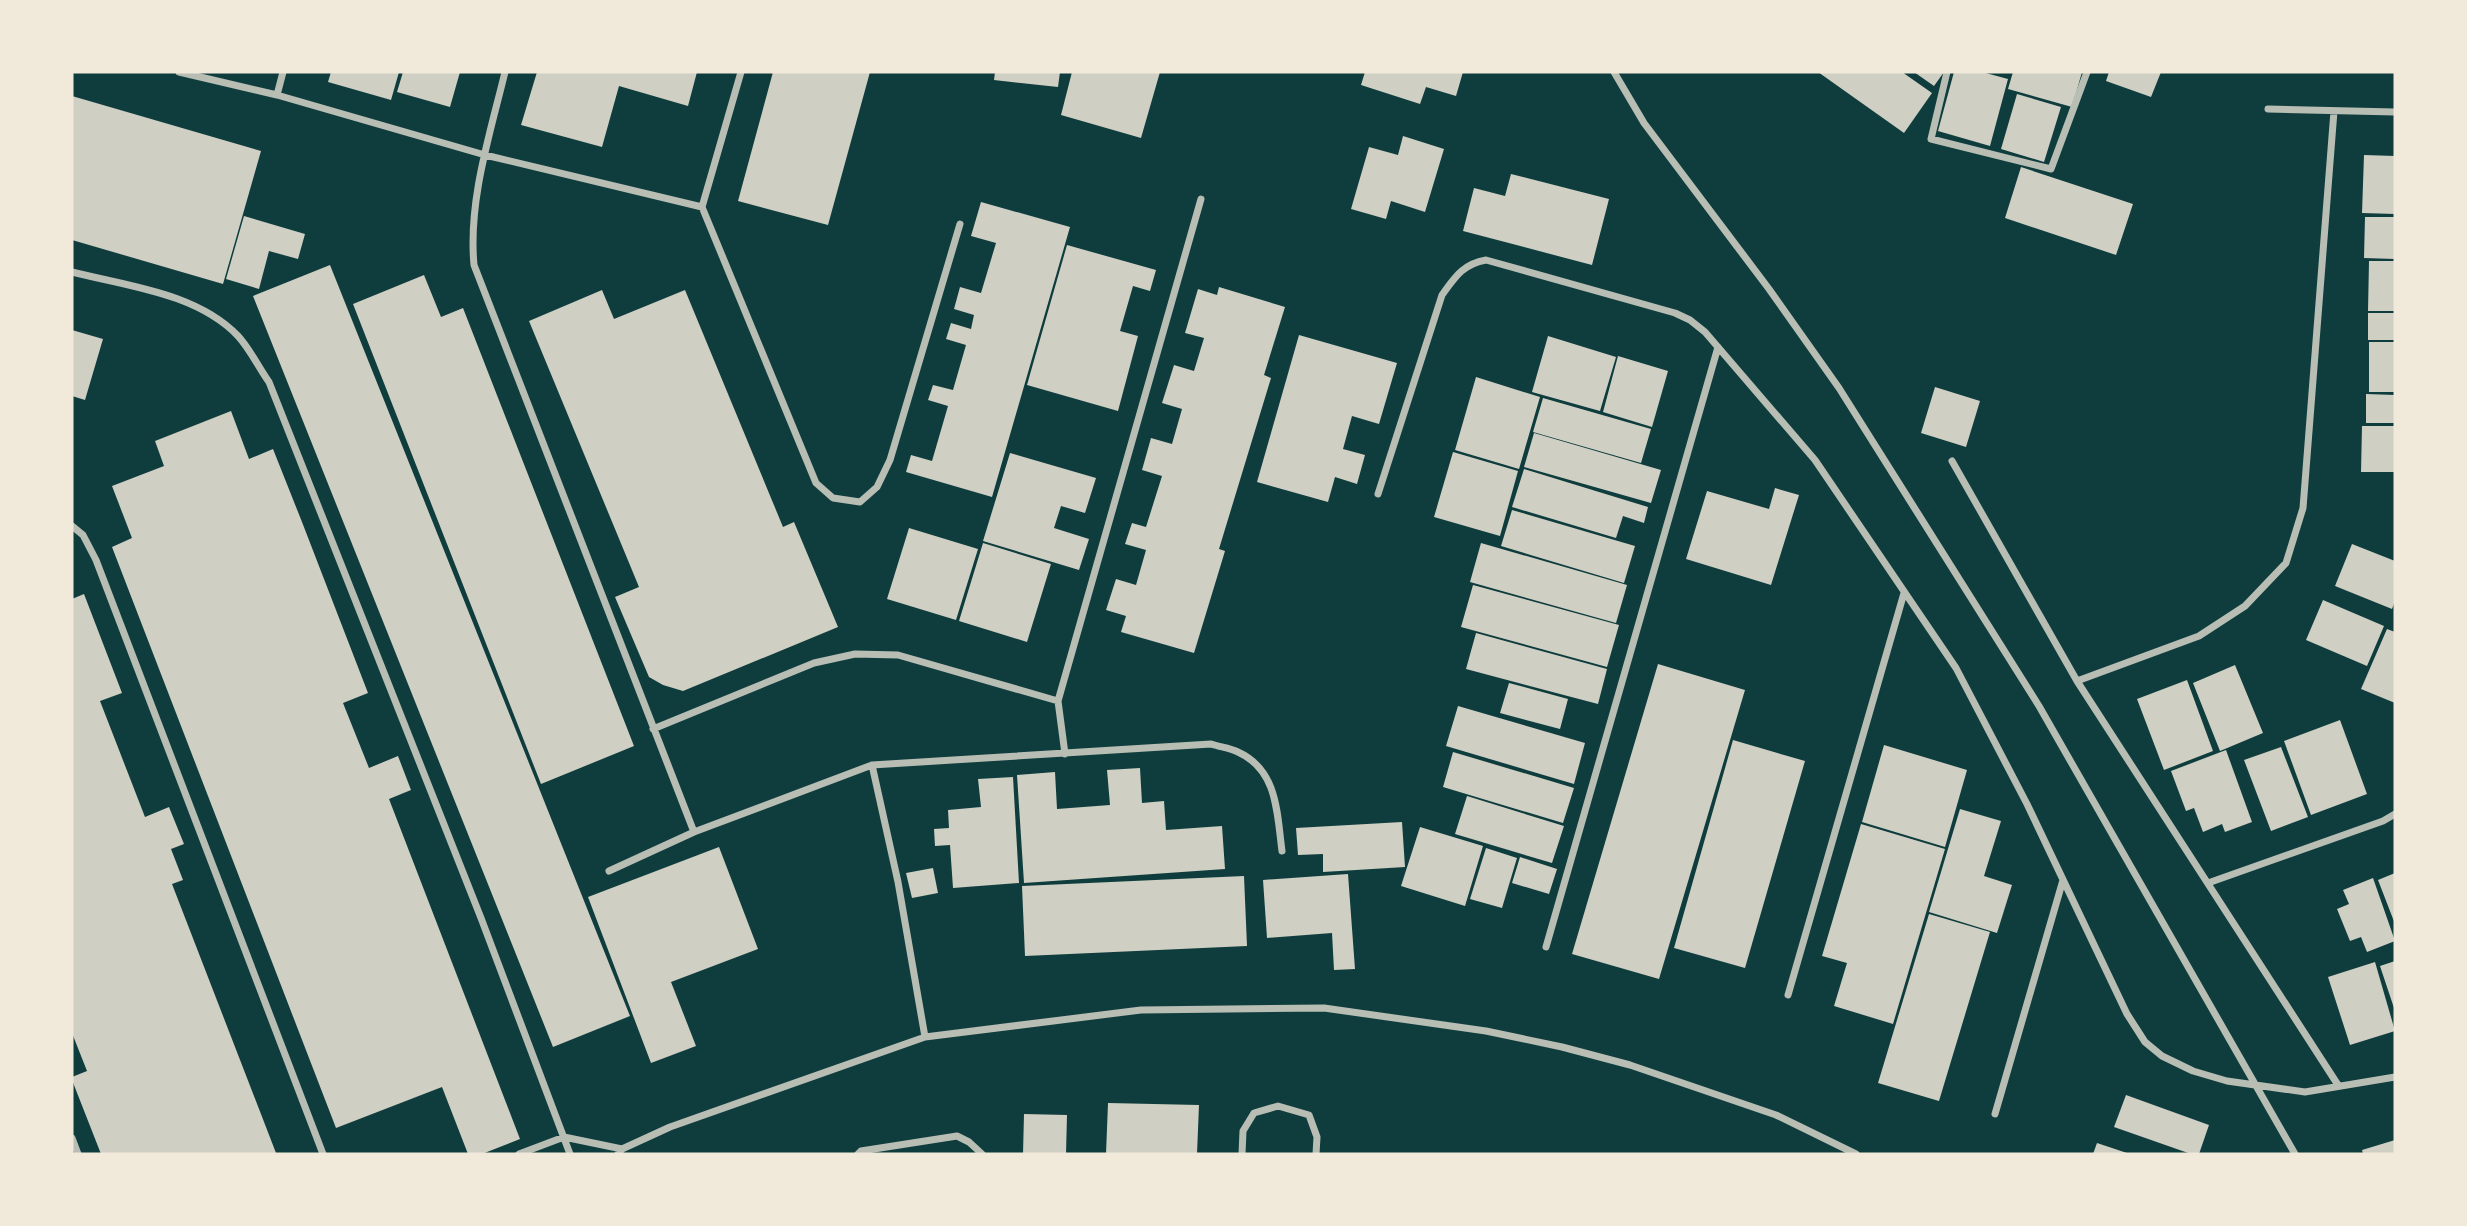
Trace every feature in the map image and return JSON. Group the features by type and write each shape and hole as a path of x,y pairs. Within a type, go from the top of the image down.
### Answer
{"street":[{"path":"180,72 277,94 485,155 702,207"},
{"path":"277,94 283,72"},
{"path":"505,72 485,155 471,237 474,265 694,832"},
{"path":"741,72 702,207 816,483 833,498 860,502 877,487 890,460 960,224"},
{"path":"1614,72 1644,122 1761,278 1839,388 2025,683 2295,1154"},
{"path":"1947,72 1931,139 2051,169 2087,72"},
{"path":"2269,109 2395,113"},
{"path":"2077,681 2199,636 2245,606 2286,563 2303,508 2334,111"},
{"path":"1065,754 1058,701 1200,199"},
{"path":"1378,494 1442,295 1458,271 1471,262 1486,260 1675,313 1690,320 1718,347 1815,460 1956,668 2027,804 2127,1014 2145,1042 2162,1056 2193,1071 2227,1081 2305,1093 2338,1085 2395,1077"},
{"path":"72,272 178,299 208,313 239,337 269,382 481,918 570,1154"},
{"path":"1546,947 1718,347"},
{"path":"1952,461 2077,681 2338,1085"},
{"path":"72,526 83,535 96,559 323,1154"},
{"path":"1788,995 1904,593"},
{"path":"653,729 814,663 855,654 898,654 1058,701"},
{"path":"609,871 694,832 872,765 1211,744 1238,752 1264,774 1274,792 1282,851"},
{"path":"872,765 898,882 925,1037"},
{"path":"2208,883 2383,821 2395,814"},
{"path":"1995,1114 2063,880"},
{"path":"519,1154 564,1137 620,1152 670,1127 925,1037 1141,1010 1324,1008 1486,1031 1607,1059 1776,1115 1856,1154"},
{"path":"1242,1154 1243,1131 1254,1113 1278,1106 1309,1115 1317,1137 1315,1154"},
{"path":"858,1154 861,1151 957,1136 969,1142 982,1154"},
{"path":"72,1138 78,1154"}],"building":[{"path":"331,72 399,72 391,100 328,82"},
{"path":"403,72 460,72 450,107 397,92"},
{"path":"537,72 697,72 688,106 619,86 602,147 521,125"},
{"path":"773,72 870,72 828,225 738,201"},
{"path":"995,72 1060,72 1058,87 994,80"},
{"path":"1072,72 1160,72 1141,138 1061,115"},
{"path":"1365,72 1463,72 1456,96 1426,87 1420,104 1361,85"},
{"path":"1818,72 1902,72 1932,93 1904,133"},
{"path":"1914,72 1944,72 1934,86"},
{"path":"1954,72 1982,72 2008,79 1990,146 1938,131"},
{"path":"2013,72 2082,72 2072,107 2008,89"},
{"path":"2109,72 2161,72 2151,97 2106,81"},
{"path":"2017,94 2061,107 2044,162 2001,149"},
{"path":"72,96 261,151 223,284 72,240"},
{"path":"1403,136 1444,149 1425,212 1391,201 1386,219 1351,209 1369,147 1398,155"},
{"path":"2364,155 2395,156 2395,214 2362,213"},
{"path":"2021,167 2133,204 2116,255 2005,218"},
{"path":"1511,174 1609,199 1592,265 1463,231 1474,188 1505,196"},
{"path":"981,202 1070,227 992,497 906,472 911,455 932,461 948,406 928,400 933,385 953,390 966,345 946,339 951,323 971,329 974,315 954,309 960,287 981,293 996,243 971,236"},
{"path":"244,216 305,234 298,259 269,251 259,289 226,279"},
{"path":"2365,217 2395,217 2395,259 2364,258"},
{"path":"1067,245 1156,270 1150,291 1133,286 1120,331 1138,336 1118,411 1027,385"},
{"path":"2369,261 2395,261 2395,311 2368,311"},
{"path":"330,265 630,1016 553,1047 253,296"},
{"path":"424,275 441,317 463,308 634,746 541,784 353,304"},
{"path":"1219,287 1285,307 1264,375 1271,378 1219,549 1225,551 1194,653 1121,632 1126,616 1106,610 1116,579 1136,585 1146,550 1125,544 1132,523 1146,527 1162,476 1142,470 1151,438 1172,444 1182,409 1162,403 1174,365 1194,371 1204,338 1185,333 1198,289 1217,295"},
{"path":"602,290 614,319 685,290 783,527 794,522 838,627 683,691 649,677 615,597 639,587 529,321"},
{"path":"2368,313 2395,313 2395,340 2368,340"},
{"path":"72,330 103,339 85,400 72,396"},
{"path":"1299,335 1397,363 1379,424 1352,416 1343,449 1365,455 1357,484 1335,477 1328,502 1257,482"},
{"path":"1548,336 1616,357 1600,411 1532,392"},
{"path":"2369,342 2395,342 2395,392 2369,392"},
{"path":"1618,356 1668,371 1652,427 1603,412"},
{"path":"1476,377 1540,397 1519,469 1455,450"},
{"path":"1935,387 1980,401 1966,447 1921,433"},
{"path":"2366,394 2395,395 2395,423 2366,423"},
{"path":"1543,398 1651,429 1641,463 1533,432"},
{"path":"231,411 249,459 273,449 302,522 368,693 343,703 369,768 398,756 411,790 389,799 520,1139 482,1154 468,1154 442,1087 336,1128 112,547 132,538 112,486 164,466 155,441"},
{"path":"2362,426 2395,426 2395,472 2361,472"},
{"path":"1534,433 1661,470 1651,503 1524,467"},
{"path":"1453,452 1518,471 1500,536 1434,517"},
{"path":"1010,453 1096,478 1085,513 1061,506 1054,528 1089,539 1079,570 983,541"},
{"path":"1524,469 1648,507 1644,523 1623,516 1616,538 1512,507"},
{"path":"1775,488 1799,495 1771,585 1686,559 1707,491 1769,509"},
{"path":"1512,510 1635,546 1624,583 1501,546"},
{"path":"909,528 978,549 956,620 887,599"},
{"path":"983,543 1051,564 1027,642 959,621"},
{"path":"1481,543 1627,585 1616,623 1470,582"},
{"path":"2352,544 2395,561 2395,601 2392,609 2335,586"},
{"path":"1473,585 1619,625 1607,667 1461,627"},
{"path":"84,594 122,693 100,701 145,817 169,807 184,844 171,849 183,880 172,884 276,1153 101,1154 72,1080 72,1077 87,1071 72,1033 72,599"},
{"path":"2323,600 2384,626 2367,666 2306,640"},
{"path":"2387,629 2395,632 2395,703 2361,689"},
{"path":"1476,633 1607,669 1598,704 1466,669"},
{"path":"1658,664 1745,690 1659,979 1572,954"},
{"path":"2235,665 2263,733 2220,751 2193,683"},
{"path":"2187,680 2213,751 2164,770 2137,699"},
{"path":"1509,683 1568,699 1560,729 1500,713"},
{"path":"1458,706 1585,743 1574,784 1446,746"},
{"path":"2340,720 2367,794 2311,815 2284,741"},
{"path":"1733,740 1805,761 1745,968 1674,948"},
{"path":"1884,745 1967,770 1945,847 1862,822"},
{"path":"2281,747 2308,817 2271,831 2244,760"},
{"path":"2226,750 2252,822 2225,832 2222,824 2203,832 2194,808 2186,811 2171,771"},
{"path":"1453,752 1574,788 1563,823 1443,787"},
{"path":"1140,768 1142,803 1164,801 1166,830 1222,826 1225,869 1024,883 1017,775 1055,772 1057,809 1110,805 1107,770"},
{"path":"1013,777 1019,883 953,888 950,845 935,846 934,829 949,828 948,810 981,807 978,779"},
{"path":"1467,796 1564,826 1552,863 1455,834"},
{"path":"1960,809 2001,821 1984,876 2012,885 1997,933 1929,912"},
{"path":"1402,822 1405,867 1323,872 1323,854 1298,855 1296,828"},
{"path":"1861,824 1945,849 1893,1024 1834,1006 1847,963 1822,956"},
{"path":"1420,827 1483,846 1465,906 1401,886"},
{"path":"719,847 758,949 671,982 696,1046 651,1063 588,897"},
{"path":"1486,848 1517,858 1502,908 1470,899"},
{"path":"1520,857 1557,869 1549,894 1512,883"},
{"path":"933,868 938,893 912,898 906,873"},
{"path":"2395,873 2395,924 2378,880"},
{"path":"1348,874 1355,969 1334,970 1332,933 1267,938 1263,880"},
{"path":"1244,876 1247,946 1025,956 1022,886"},
{"path":"2373,878 2395,941 2367,952 2361,937 2350,941 2337,909 2349,904 2343,890"},
{"path":"1929,914 1990,932 1939,1101 1878,1083"},
{"path":"2395,961 2395,1011 2380,966"},
{"path":"2375,962 2395,1031 2350,1045 2328,977"},
{"path":"2126,1095 2209,1125 2199,1154 2191,1154 2114,1127"},
{"path":"1108,1103 1199,1105 1197,1154 1106,1154"},
{"path":"1024,1114 1067,1115 1066,1154 1023,1154"},
{"path":"2395,1140 2395,1154 2363,1154 2362,1150"},
{"path":"2097,1143 2130,1154 2093,1154"}]}
